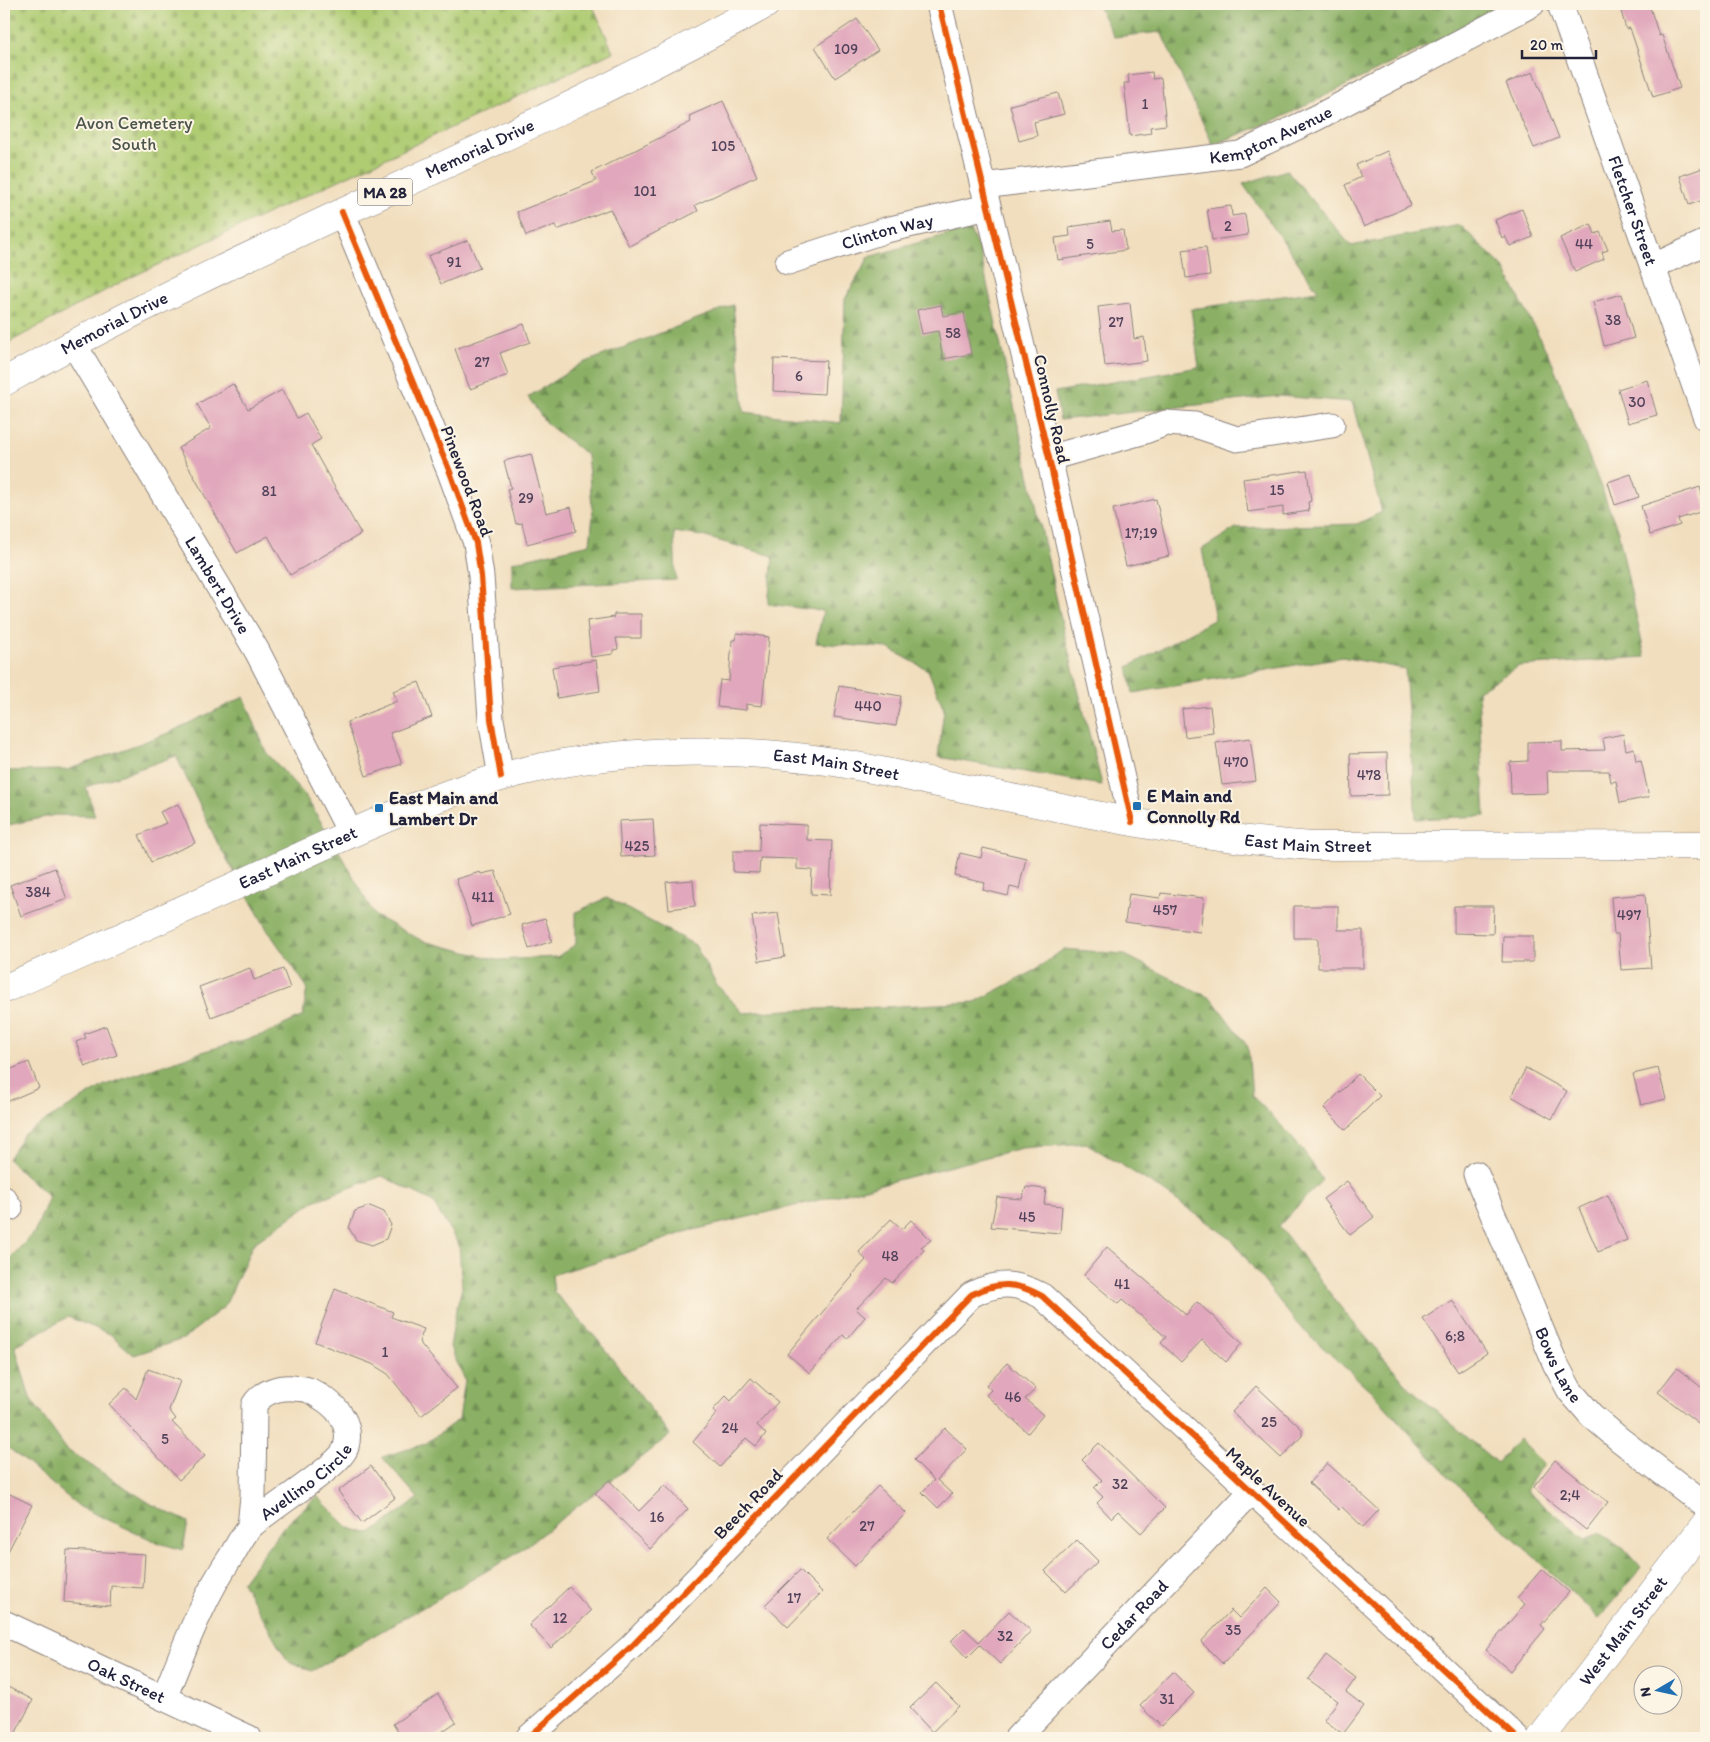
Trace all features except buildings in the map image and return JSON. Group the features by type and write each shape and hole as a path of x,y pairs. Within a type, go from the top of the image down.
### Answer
{"main road":[{"name":"Memorial Drive","path":"4,382 73,343 249,255 624,80 693,45 766,4"},
{"name":"East Main Street","path":"4,989 394,815 501,777 544,767 635,754 665,752 750,753 833,762 1132,822 1245,840 1312,846 1706,845"},
{"name":"West Main Street","path":"1541,1738 1706,1523"}],"street":[{"name":"Connolly Road","path":"939,4 1049,458 1132,822"},
{"name":"Kempton Avenue","path":"985,197 1240,154 1316,118 1532,4"},
{"name":"Fletcher Street","path":"1560,4 1654,266 1706,418"},
{"name":"Clinton Way","path":"788,262 985,197"},
{"name":"Pinewood Road","path":"342,212 450,472 476,543 479,559 491,719 501,777"},
{"path":"1654,266 1706,242"},
{"name":"Lambert Drive","path":"73,343 257,651 351,834"},
{"path":"1049,458 1142,432 1166,423 1195,425 1237,439 1332,425"},
{"name":"Bows Lane","path":"1476,1174 1555,1363 1570,1391 1591,1415 1612,1433 1706,1506"},
{"name":"Maple Avenue","path":"986,1287 1019,1286 1042,1296 1517,1738"},
{"name":"Beech Road","path":"528,1738 632,1646 971,1295 986,1287"},
{"name":"Avellino Circle","path":"164,1698 192,1629 215,1580 250,1527 332,1465 346,1450 347,1429 342,1414 326,1400 309,1390 286,1388 266,1393 259,1397 254,1406 253,1496 250,1527"},
{"name":"Cedar Road","path":"1017,1738 1251,1492"},
{"name":"Oak Street","path":"4,1623 249,1738"}],"green space":[{"name":"Avon Cemetery South","path":"4,4 592,4 613,52 123,281 4,345"},
{"path":"1097,4 1512,4 1280,118 1213,145 1161,32 1114,37"},
{"path":"1287,170 1351,246 1460,225 1504,268 1552,362 1618,531 1645,657 1519,666 1478,691 1485,816 1416,819 1405,669 1342,657 1133,693 1128,667 1215,619 1202,549 1236,528 1357,524 1382,512 1352,402 1279,396 1060,420 1055,392 1199,367 1191,309 1318,291 1243,184"},
{"path":"969,228 980,252 1065,637 1102,785 938,757 944,709 928,670 888,648 816,643 823,611 768,604 773,556 702,536 674,532 676,580 512,588 512,562 590,544 593,515 587,455 546,423 528,397 581,364 733,305 744,412 841,423 845,299 869,257"},
{"path":"244,697 266,752 304,794 346,863 375,916 423,941 498,960 557,957 576,944 576,912 607,898 695,945 716,984 743,1013 975,1002 1032,972 1064,949 1123,954 1212,999 1248,1047 1252,1096 1290,1135 1322,1180 1279,1226 1345,1313 1410,1388 1497,1463 1519,1439 1543,1463 1526,1491 1585,1539 1600,1533 1622,1547 1641,1568 1599,1618 1454,1482 1370,1390 1298,1325 1231,1239 1162,1190 1086,1143 1022,1148 685,1232 638,1249 552,1275 554,1292 597,1339 670,1435 516,1554 312,1671 287,1660 242,1582 284,1526 317,1496 349,1528 371,1534 418,1498 382,1457 425,1444 459,1419 465,1380 450,1347 462,1288 459,1245 432,1201 382,1176 314,1201 253,1244 225,1306 183,1339 134,1355 110,1334 68,1317 15,1346 30,1398 67,1450 151,1504 188,1522 183,1550 159,1543 80,1507 4,1444 4,1265 35,1231 49,1197 8,1159 24,1134 105,1085 205,1051 265,1034 303,1016 307,987 268,931 217,842 176,756 86,787 95,816 55,815 4,826 4,771 67,770 166,734"}],"cycle path":[{"path":"939,4 1049,458 1132,822"},
{"path":"342,212 450,472 476,543 481,576 491,719 501,777"},
{"path":"528,1738 632,1646 971,1295 980,1290 998,1285 1024,1288 1042,1296 1517,1738"}],"place":[{"name":"E Main and Connolly Rd","path":"1137,806"},
{"name":"East Main and Lambert Dr","path":"379,808"}]}
